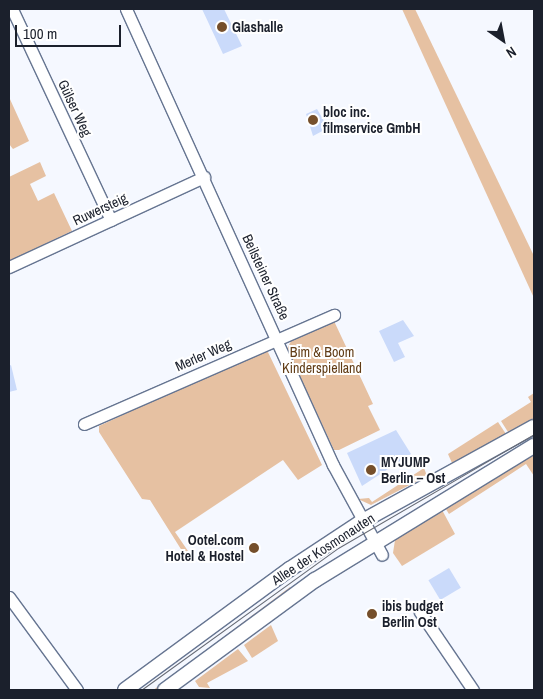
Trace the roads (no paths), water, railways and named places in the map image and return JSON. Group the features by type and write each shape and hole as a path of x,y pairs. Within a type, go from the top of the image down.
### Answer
{"main road":[{"name":"Allee der Kosmonauten","path":"125,690 290,569 361,522 534,427"},
{"name":"Allee der Kosmonauten","path":"165,690 315,580 534,446"}],"street":[{"name":"Gülser Weg","path":"12,9 111,220"},
{"name":"Beilsteiner Straße","path":"126,9 361,522 382,556"},
{"name":"Ruwersteig","path":"9,267 204,177"},
{"name":"Merler Weg","path":"84,424 334,315"},
{"path":"9,597 77,690"},
{"path":"420,612 473,690"}],"tram line":[{"path":"141,690 338,548 534,434"}],"place":[{"name":"Glashalle","path":"222,27"},
{"name":"bloc inc. filmservice GmbH","path":"313,120"},
{"name":"MYJUMP Berlin – Ost","path":"371,470"},
{"name":"Ootel.com Hotel & Hostel","path":"254,548"},
{"name":"ibis budget Berlin Ost","path":"372,614"}],"park label":[{"name":"Bim & Boom Kinderspielland","path":"322,360"}]}
